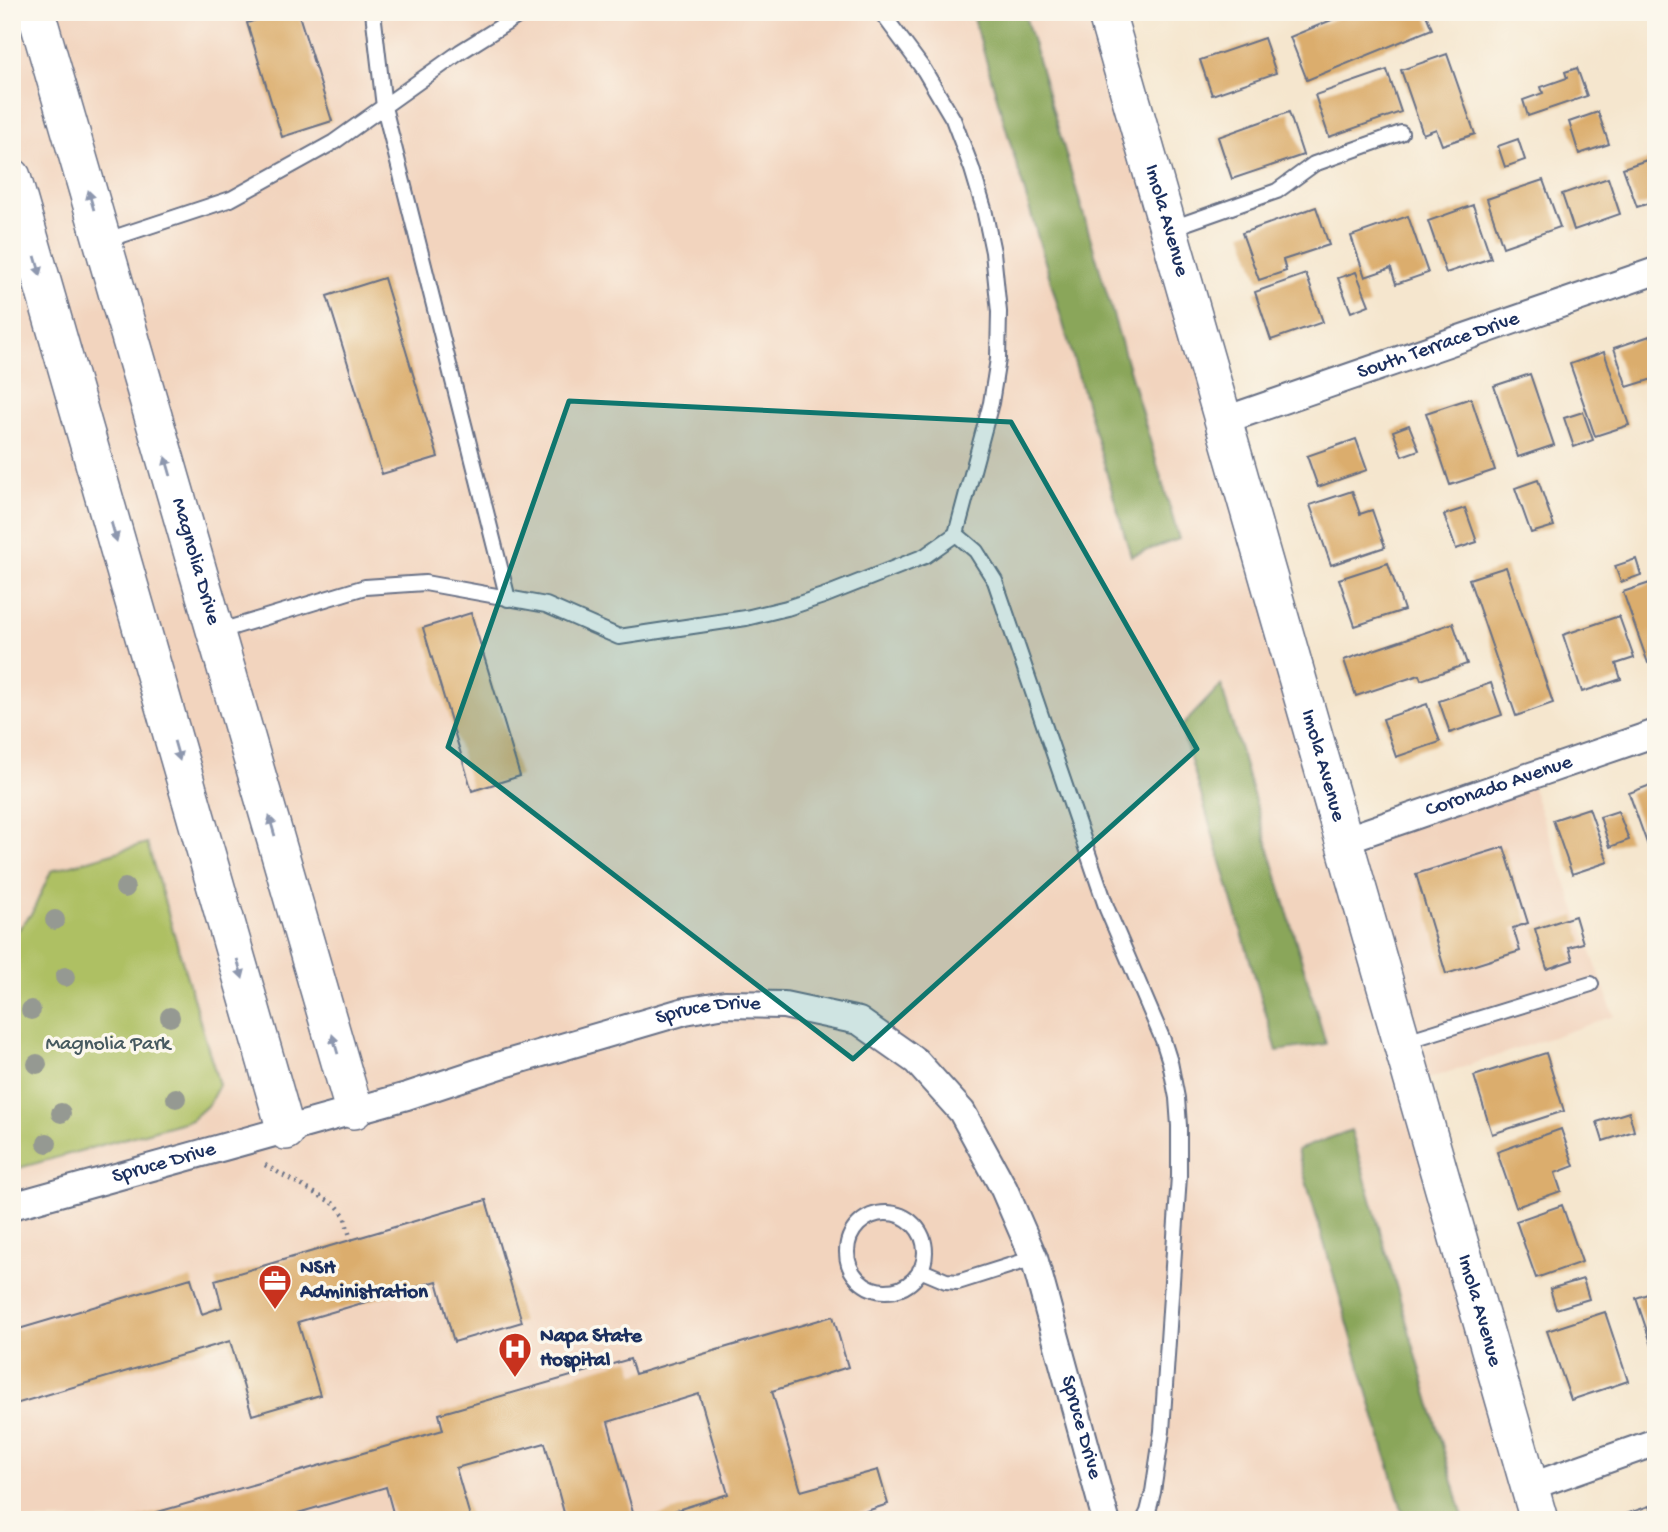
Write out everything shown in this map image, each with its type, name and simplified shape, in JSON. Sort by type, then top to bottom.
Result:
[{"type":"street","name":"Magnolia Drive","points":[[36,12],[354,1110]]},
{"type":"street","name":"Imola Avenue","points":[[1107,12],[1534,1503]]},
{"type":"street","points":[[12,177],[286,1130]]},
{"type":"street","name":"South Terrace Drive","points":[[1222,421],[1656,271]]},
{"type":"street","name":"Coronado Avenue","points":[[1343,840],[1656,733]]},
{"type":"street","name":"Spruce Drive","points":[[12,1206],[407,1096],[684,1011],[725,1004],[774,1005],[859,1021],[916,1061],[962,1112],[1004,1189],[1034,1258],[1106,1520]]},
{"type":"street","points":[[1534,1503],[1656,1442]]},
{"type":"lane","points":[[373,12],[384,107],[508,598]]},
{"type":"lane","points":[[103,242],[232,200],[334,142],[460,52],[524,12]]},
{"type":"lane","points":[[216,632],[365,587],[425,583],[546,605],[619,637],[746,618],[826,595],[925,556],[956,534],[991,403],[998,359],[999,312],[993,252],[972,169],[953,119],[924,70],[881,12]]},
{"type":"lane","points":[[1168,230],[1277,191],[1314,164],[1401,133]]},
{"type":"lane","points":[[956,534],[976,551],[996,581],[1107,909],[1170,1062],[1179,1126],[1179,1177],[1162,1430],[1153,1492],[1144,1520]]},
{"type":"lane","points":[[1402,1042],[1591,984]]},
{"type":"lane","points":[[879,1213],[903,1217],[913,1224],[924,1246],[920,1270],[901,1288],[875,1289],[862,1283],[853,1273],[848,1261],[847,1247],[851,1234],[858,1224],[879,1213]]},
{"type":"lane","points":[[920,1270],[946,1281],[958,1282],[1034,1258]]},
{"type":"path","points":[[264,1164],[336,1205],[344,1215],[351,1240]]},
{"type":"highlighted area","points":[[569,401],[1011,422],[1197,749],[853,1059],[448,747]]},
{"type":"shaded area","name":"Napa State Hospital","points":[[12,12],[1106,12],[1343,840],[1528,777],[1614,1016],[1414,1084],[1539,1520],[12,1520]]},
{"type":"green space","points":[[972,12],[1024,12],[1179,539],[1131,556]]},
{"type":"green space","points":[[1221,685],[1326,1044],[1277,1051],[1181,727]]},
{"type":"green space","name":"Magnolia Park","points":[[147,843],[219,1085],[209,1104],[191,1120],[12,1170],[12,937],[32,913],[51,871]]},
{"type":"green space","points":[[1351,1130],[1464,1520],[1405,1520],[1297,1150]]},
{"type":"building","points":[[281,12],[298,12],[332,121],[282,137],[247,23]]},
{"type":"building","points":[[1351,12],[1425,12],[1432,29],[1307,80],[1290,37]]},
{"type":"building","points":[[1264,38],[1276,73],[1212,95],[1200,60]]},
{"type":"building","points":[[1447,54],[1475,134],[1442,145],[1436,129],[1423,134],[1401,70]]},
{"type":"building","points":[[1577,68],[1587,96],[1528,116],[1523,100],[1543,93],[1541,87],[1567,78],[1565,72]]},
{"type":"building","points":[[1387,70],[1401,112],[1329,137],[1315,95]]},
{"type":"building","points":[[1289,112],[1303,155],[1232,179],[1218,137]]},
{"type":"building","points":[[1598,112],[1609,144],[1579,154],[1569,122]]},
{"type":"building","points":[[1518,139],[1525,160],[1505,167],[1498,146]]},
{"type":"building","points":[[1656,157],[1656,201],[1637,207],[1623,168]]},
{"type":"building","points":[[1608,178],[1620,214],[1574,230],[1562,194]]},
{"type":"building","points":[[1543,180],[1560,227],[1503,247],[1487,199]]},
{"type":"building","points":[[1473,205],[1491,258],[1446,273],[1428,221]]},
{"type":"building","points":[[1316,207],[1329,245],[1283,260],[1286,271],[1259,280],[1242,233]]},
{"type":"building","points":[[1408,216],[1428,273],[1396,284],[1391,268],[1365,277],[1351,236]]},
{"type":"building","points":[[1356,272],[1369,305],[1351,312],[1338,278]]},
{"type":"building","points":[[1306,274],[1323,322],[1271,340],[1255,292]]},
{"type":"building","points":[[384,278],[438,457],[382,474],[327,296]]},
{"type":"building","points":[[1656,334],[1656,378],[1627,387],[1614,348]]},
{"type":"building","points":[[1604,352],[1629,425],[1595,436],[1570,364]]},
{"type":"building","points":[[1530,374],[1554,445],[1518,457],[1494,386]]},
{"type":"building","points":[[1471,398],[1495,470],[1450,485],[1426,413]]},
{"type":"building","points":[[1583,412],[1593,440],[1574,447],[1564,418]]},
{"type":"building","points":[[1409,425],[1419,450],[1402,456],[1393,431]]},
{"type":"building","points":[[1356,439],[1367,470],[1318,487],[1307,456]]},
{"type":"building","points":[[1538,480],[1554,526],[1531,533],[1515,488]]},
{"type":"building","points":[[1352,491],[1360,514],[1372,510],[1385,547],[1331,565],[1310,505]]},
{"type":"building","points":[[1465,508],[1477,542],[1456,549],[1444,515]]},
{"type":"building","points":[[1636,559],[1641,575],[1621,582],[1615,566]]},
{"type":"building","points":[[1388,563],[1404,610],[1355,626],[1339,579]]},
{"type":"building","points":[[1506,567],[1553,703],[1516,716],[1469,579]]},
{"type":"building","points":[[1656,581],[1656,661],[1648,663],[1623,592]]},
{"type":"building","points":[[471,613],[520,776],[472,791],[423,628]]},
{"type":"building","points":[[1619,616],[1634,658],[1616,664],[1621,679],[1582,692],[1563,635]]},
{"type":"building","points":[[1453,623],[1467,664],[1421,680],[1419,675],[1356,696],[1344,660]]},
{"type":"building","points":[[1491,683],[1502,715],[1450,733],[1439,701]]},
{"type":"building","points":[[1427,704],[1440,742],[1396,757],[1383,719]]},
{"type":"building","points":[[1656,783],[1656,859],[1653,860],[1629,793]]},
{"type":"building","points":[[1589,808],[1608,862],[1572,874],[1553,820]]},
{"type":"building","points":[[1618,811],[1629,840],[1610,847],[1600,817]]},
{"type":"building","points":[[1504,847],[1528,923],[1513,928],[1520,951],[1446,974],[1416,874]]},
{"type":"building","points":[[1575,916],[1583,943],[1569,947],[1573,960],[1547,969],[1535,929]]},
{"type":"building","points":[[1546,1053],[1564,1111],[1492,1134],[1474,1076]]},
{"type":"building","points":[[1629,1112],[1634,1131],[1603,1141],[1597,1122]]},
{"type":"building","points":[[1561,1129],[1574,1166],[1555,1173],[1561,1191],[1516,1207],[1497,1152]]},
{"type":"building","name":"NSH Administration","points":[[486,1200],[522,1322],[454,1342],[437,1281],[298,1322],[320,1395],[252,1415],[230,1341],[12,1405],[12,1331],[191,1278],[202,1314],[222,1307],[215,1280]]},
{"type":"building","points":[[1562,1205],[1582,1262],[1536,1278],[1516,1221]]},
{"type":"building","points":[[1583,1279],[1589,1299],[1556,1309],[1550,1289]]},
{"type":"building","points":[[1656,1291],[1656,1355],[1655,1355],[1636,1298]]},
{"type":"building","points":[[1605,1312],[1628,1381],[1571,1400],[1547,1331]]},
{"type":"building","points":[[833,1316],[848,1367],[772,1391],[801,1491],[878,1470],[888,1504],[839,1520],[645,1520],[728,1494],[699,1394],[608,1422],[635,1520],[566,1520],[545,1443],[456,1468],[471,1520],[395,1520],[386,1487],[298,1513],[300,1520],[130,1520],[443,1430],[439,1414],[630,1359],[635,1374]]},
{"type":"building","points":[[1649,1506],[1654,1520],[1612,1520],[1612,1519]]},
{"type":"place","name":"NSH Administration","points":[[275,1311]]},
{"type":"place","name":"Napa State Hospital","points":[[515,1379]]}]
